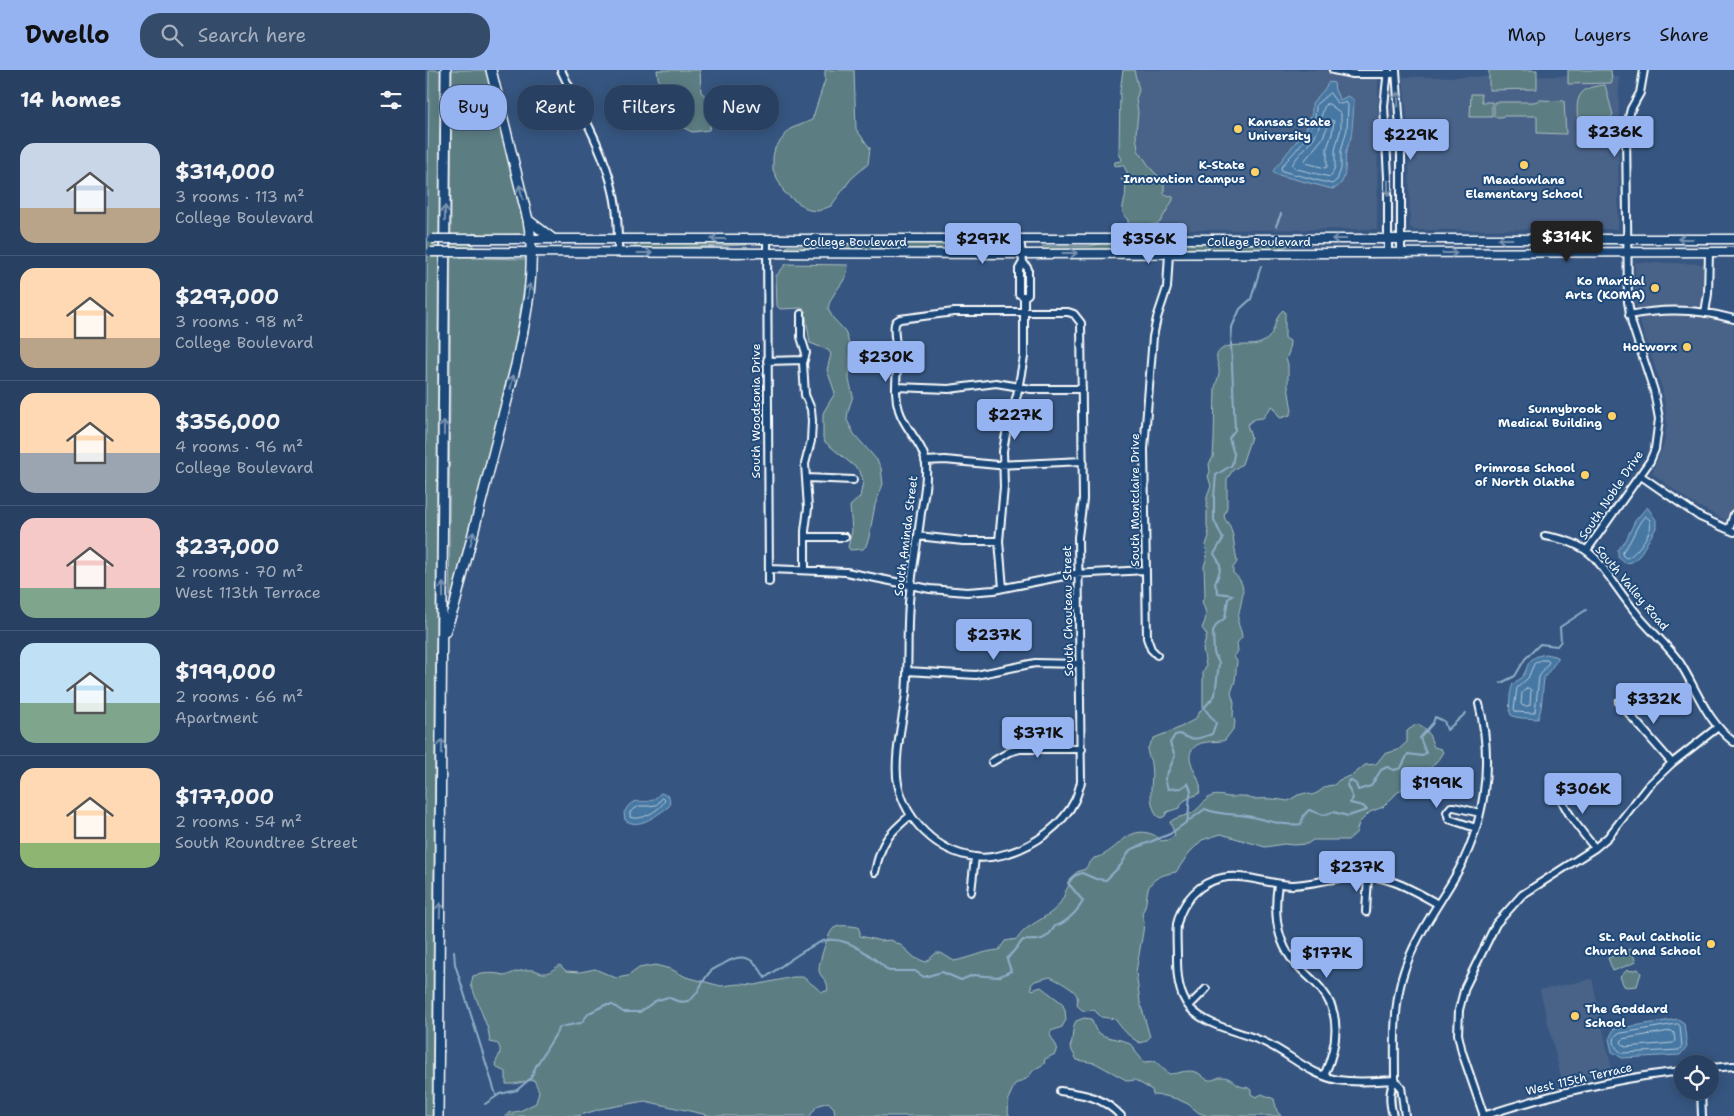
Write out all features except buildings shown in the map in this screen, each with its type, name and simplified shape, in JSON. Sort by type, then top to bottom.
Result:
[{"type":"highway","points":[[438,1116],[446,70]]},
{"type":"highway","points":[[443,639],[455,604],[516,365],[523,331],[533,252],[528,220],[491,70]]},
{"type":"highway","points":[[528,220],[553,239]]},
{"type":"main road","name":"College Boulevard","points":[[425,240],[1734,239]]},
{"type":"main road","name":"College Boulevard","points":[[425,252],[1021,254],[1734,252]]},
{"type":"street","points":[[561,70],[608,173],[616,209],[618,253]]},
{"type":"street","points":[[1333,70],[1353,74],[1396,72],[1401,144],[1401,253]]},
{"type":"street","name":"South Noble Drive","points":[[1587,550],[1650,461],[1655,449],[1659,419],[1654,391],[1629,315],[1627,290],[1627,122],[1631,109],[1640,93],[1644,70]]},
{"type":"street","points":[[1388,72],[1385,106],[1388,177],[1388,253]]},
{"type":"street","name":"South Woodsonia Drive","points":[[767,239],[769,582]]},
{"type":"street","points":[[1003,588],[999,541],[1004,487],[1005,436],[1019,387],[1024,357],[1024,297],[1028,294],[1028,269],[1023,262],[1020,239]]},
{"type":"street","points":[[1705,313],[1708,294],[1709,252]]},
{"type":"street","name":"South Montclaire Drive","points":[[1157,655],[1151,649],[1147,638],[1144,450],[1153,337],[1167,288],[1169,253]]},
{"type":"street","points":[[1629,315],[1655,310],[1705,313],[1734,319]]},
{"type":"street","name":"South Aminda Street","points":[[939,844],[918,825],[911,815],[898,784],[897,762],[906,692],[911,584],[926,484],[925,461],[921,448],[902,418],[897,402],[895,327],[900,319],[955,312],[1024,313]]},
{"type":"street","name":"South Chouteau Street","points":[[939,844],[953,851],[975,857],[998,856],[1034,843],[1062,819],[1075,800],[1081,782],[1079,537],[1083,499],[1083,461],[1081,323],[1074,314],[1069,312],[1024,313]]},
{"type":"street","points":[[801,314],[801,336],[806,353],[803,368],[805,396],[811,410],[812,421],[811,441],[805,464],[808,508],[805,537],[805,570]]},
{"type":"street","points":[[767,361],[804,360]]},
{"type":"street","points":[[896,387],[949,389],[996,383],[1031,390],[1082,388]]},
{"type":"street","points":[[925,461],[945,460],[1003,464],[1083,461]]},
{"type":"street","points":[[1641,476],[1700,518],[1731,531],[1734,514]]},
{"type":"street","points":[[807,478],[853,480]]},
{"type":"street","points":[[918,536],[963,542],[999,541]]},
{"type":"street","name":"South Valley Road","points":[[1545,536],[1569,541],[1587,550],[1610,576],[1636,613],[1671,652],[1717,727],[1734,742]]},
{"type":"street","points":[[805,537],[845,537]]},
{"type":"street","points":[[769,569],[846,572],[930,589],[967,592],[1003,588],[1079,574],[1146,570]]},
{"type":"street","points":[[907,671],[976,675],[1028,664],[1080,664]]},
{"type":"street","points":[[1619,702],[1672,763]]},
{"type":"street","points":[[1393,1116],[1390,1093],[1395,1080],[1396,1013],[1402,978],[1415,945],[1465,856],[1480,813],[1487,764],[1483,720],[1479,704]]},
{"type":"street","points":[[1483,1116],[1462,1052],[1458,1034],[1459,1010],[1465,987],[1496,924],[1522,895],[1595,848],[1608,837],[1648,786],[1672,763],[1717,727]]},
{"type":"street","points":[[992,762],[1009,752],[1028,748],[1081,749]]},
{"type":"street","points":[[1558,791],[1568,812],[1595,848]]},
{"type":"street","points":[[1476,828],[1449,819],[1447,812],[1454,807],[1480,813]]},
{"type":"street","points":[[875,872],[882,845],[893,830],[911,815]]},
{"type":"street","points":[[971,892],[975,857]]},
{"type":"street","points":[[1395,1080],[1352,1082],[1324,1076],[1305,1068],[1265,1043],[1201,1017],[1189,1006],[1179,983],[1177,924],[1181,913],[1193,894],[1203,885],[1224,877],[1278,884],[1311,884],[1348,876],[1368,876],[1402,884],[1438,904]]},
{"type":"street","points":[[1366,912],[1368,876]]},
{"type":"street","points":[[1278,884],[1276,916],[1283,942],[1291,958],[1322,989],[1330,1003],[1335,1018],[1335,1042],[1324,1076]]},
{"type":"street","points":[[1189,1006],[1206,989]]},
{"type":"street","points":[[1719,1067],[1734,1066]]},
{"type":"street","name":"West 115th Terrace","points":[[1483,1116],[1547,1096],[1602,1083],[1674,1072]]},
{"type":"street","points":[[1395,1080],[1401,1087],[1405,1116]]},
{"type":"street","points":[[1060,1091],[1099,1099],[1111,1106],[1121,1116]]},
{"type":"street","points":[[1701,1100],[1702,1116]]},
{"type":"shaded area","name":"K-State Innovation Campus","points":[[1132,70],[1380,70],[1378,80],[1377,229],[1133,230]]},
{"type":"shaded area","points":[[1619,76],[1618,229],[1413,230],[1410,227],[1409,136],[1403,77]]},
{"type":"shaded area","points":[[1635,262],[1704,264],[1702,306],[1698,309],[1637,308],[1635,301]]},
{"type":"shaded area","points":[[1658,314],[1697,316],[1734,323],[1734,525],[1689,501],[1652,473],[1664,444],[1667,424],[1666,411],[1662,388],[1639,319],[1643,316]]},
{"type":"shaded area","points":[[1592,979],[1612,1070],[1562,1081],[1540,990]]},
{"type":"green space","points":[[429,70],[440,70],[432,1116],[425,1116],[425,550]]},
{"type":"green space","points":[[452,70],[488,70],[492,85],[452,85]]},
{"type":"green space","points":[[657,70],[700,70],[701,92],[704,95],[704,130],[709,130],[692,132],[688,130],[694,130],[694,85],[645,85],[659,84]]},
{"type":"green space","points":[[825,70],[854,70],[856,129],[870,148],[868,164],[851,179],[831,206],[818,211],[809,210],[784,192],[773,170],[773,157],[775,148],[790,129],[812,120],[825,80]]},
{"type":"green space","points":[[1123,70],[1134,70],[1139,90],[1136,99],[1138,150],[1152,170],[1164,182],[1164,194],[1173,197],[1160,222],[1131,228],[1128,225],[1123,209],[1126,185],[1121,179],[1127,176],[1127,172],[1123,165],[1114,166],[1115,162],[1122,159],[1119,154],[1120,91]]},
{"type":"green space","points":[[1489,70],[1537,70],[1537,89],[1489,90]]},
{"type":"green space","points":[[1568,70],[1611,70],[1612,83],[1568,84]]},
{"type":"green space","points":[[1605,85],[1613,115],[1609,119],[1578,121],[1577,105],[1581,94],[1589,88]]},
{"type":"green space","points":[[1471,94],[1481,94],[1482,102],[1492,102],[1492,117],[1470,117]]},
{"type":"green space","points":[[1541,100],[1564,101],[1566,134],[1537,133],[1537,116],[1494,117],[1494,102],[1534,102]]},
{"type":"green space","points":[[452,130],[503,130],[526,234],[485,235],[473,233],[473,258],[527,259],[528,262],[511,370],[453,603],[450,603]]},
{"type":"green space","points":[[638,242],[745,242],[747,245],[637,249],[634,245]]},
{"type":"green space","points":[[864,242],[1003,243],[1005,245],[960,246],[939,250],[786,249],[787,246],[845,246]]},
{"type":"green space","points":[[1295,242],[1295,244],[1276,249],[1042,249],[1043,246],[1089,246],[1105,243]]},
{"type":"green space","points":[[786,264],[848,265],[846,277],[832,297],[828,309],[833,318],[845,331],[849,343],[849,380],[853,396],[847,420],[854,434],[877,460],[881,468],[883,484],[875,505],[869,537],[863,549],[850,550],[848,547],[852,531],[850,506],[860,497],[863,481],[860,471],[825,442],[823,438],[823,413],[835,393],[827,370],[831,354],[828,350],[810,343],[805,311],[802,308],[780,309],[777,306],[776,276]]},
{"type":"green space","points":[[1283,310],[1285,312],[1285,338],[1290,341],[1286,359],[1292,411],[1290,415],[1281,418],[1272,406],[1263,418],[1254,419],[1247,425],[1251,437],[1242,464],[1233,470],[1227,479],[1227,507],[1224,515],[1233,536],[1237,562],[1233,568],[1233,573],[1242,583],[1243,589],[1238,621],[1242,637],[1237,643],[1238,651],[1234,657],[1237,661],[1235,681],[1231,693],[1234,703],[1234,728],[1225,740],[1200,743],[1192,750],[1190,755],[1191,761],[1199,780],[1200,793],[1185,800],[1179,808],[1167,812],[1161,818],[1157,816],[1152,803],[1152,771],[1148,748],[1154,738],[1195,719],[1203,707],[1203,672],[1206,666],[1203,649],[1207,635],[1202,628],[1206,613],[1202,601],[1205,596],[1204,566],[1209,536],[1207,527],[1207,497],[1211,486],[1208,476],[1210,472],[1209,464],[1213,457],[1215,388],[1219,371],[1217,356],[1219,351],[1226,347],[1253,345],[1263,342],[1271,335]]},
{"type":"green space","points":[[1418,724],[1428,732],[1434,747],[1441,749],[1443,752],[1432,767],[1416,776],[1415,781],[1399,791],[1383,807],[1370,812],[1359,823],[1356,833],[1348,840],[1313,840],[1307,844],[1284,844],[1265,847],[1221,834],[1202,840],[1189,853],[1176,872],[1160,877],[1150,885],[1142,913],[1144,922],[1143,932],[1136,972],[1140,1002],[1150,1037],[1146,1041],[1140,1043],[1132,1038],[1115,1019],[1101,1017],[1094,1010],[1082,1010],[1077,1005],[1076,994],[1057,980],[1050,977],[1035,981],[1031,985],[1032,990],[1041,987],[1062,1003],[1066,1020],[1062,1027],[1051,1031],[1050,1035],[1057,1047],[1055,1054],[1045,1059],[1044,1064],[1035,1069],[1026,1079],[1015,1084],[1009,1097],[1008,1113],[1010,1116],[835,1116],[834,1108],[828,1102],[817,1106],[810,1116],[712,1116],[645,1101],[600,1109],[578,1116],[505,1116],[508,1113],[520,1111],[536,1103],[539,1091],[534,1080],[506,1084],[506,1072],[499,1069],[495,1064],[500,1049],[498,1044],[490,1042],[488,1029],[471,985],[473,976],[489,973],[506,976],[523,970],[545,973],[560,965],[566,971],[580,972],[595,969],[616,978],[628,976],[639,968],[655,965],[671,969],[686,977],[721,986],[755,985],[793,977],[803,977],[822,992],[827,991],[828,988],[819,971],[822,955],[832,931],[839,926],[858,927],[860,936],[881,941],[891,940],[902,946],[915,958],[926,962],[936,953],[941,953],[954,961],[999,950],[1005,941],[1017,939],[1022,932],[1056,908],[1061,902],[1069,879],[1077,872],[1085,869],[1094,858],[1108,852],[1126,837],[1140,832],[1156,836],[1161,841],[1168,840],[1175,835],[1170,822],[1192,813],[1212,796],[1241,796],[1252,799],[1288,801],[1306,793],[1312,795],[1327,786],[1334,785],[1339,780],[1353,775],[1365,765],[1376,764],[1384,754],[1398,750],[1407,742],[1407,731]]},
{"type":"green space","points":[[1631,949],[1636,962],[1613,971],[1608,958]]},
{"type":"green space","points":[[1628,969],[1630,971],[1638,969],[1641,973],[1637,986],[1624,986],[1620,977]]},
{"type":"green space","points":[[1084,1018],[1091,1019],[1099,1033],[1125,1041],[1134,1047],[1144,1062],[1155,1061],[1169,1074],[1192,1071],[1209,1080],[1221,1077],[1228,1078],[1240,1086],[1250,1089],[1251,1094],[1256,1097],[1262,1094],[1274,1099],[1277,1111],[1281,1116],[1208,1116],[1199,1113],[1188,1104],[1177,1099],[1153,1095],[1152,1090],[1135,1080],[1128,1081],[1095,1063],[1077,1060],[1070,1047],[1074,1024],[1076,1021]]},
{"type":"water","points":[[1329,82],[1334,83],[1340,100],[1348,96],[1354,102],[1351,139],[1346,152],[1345,174],[1341,183],[1332,189],[1275,174],[1273,171],[1306,129],[1312,113],[1312,103]]},
{"type":"water","points":[[1648,508],[1656,520],[1656,528],[1639,556],[1632,562],[1625,563],[1618,557],[1618,549],[1626,540],[1635,521]]},
{"type":"water","points":[[1546,654],[1558,657],[1558,659],[1544,678],[1538,719],[1520,718],[1511,715],[1510,705],[1513,684],[1523,676],[1531,660]]},
{"type":"water","points":[[661,793],[669,796],[670,805],[667,808],[641,823],[630,823],[625,820],[624,813],[631,804],[638,801],[652,800]]},
{"type":"water","points":[[1678,1019],[1684,1023],[1687,1047],[1680,1055],[1622,1058],[1612,1052],[1609,1039],[1614,1029]]},
{"type":"waterway","points":[[1276,226],[1281,214]]},
{"type":"waterway","points":[[1187,822],[1191,791],[1188,783],[1181,788],[1168,789],[1165,779],[1175,756],[1170,743],[1175,735],[1180,734],[1192,739],[1204,737],[1212,734],[1216,723],[1204,708],[1215,695],[1219,663],[1214,653],[1213,631],[1217,624],[1225,618],[1228,599],[1233,595],[1218,593],[1215,584],[1220,572],[1220,566],[1214,554],[1223,539],[1214,520],[1216,475],[1232,465],[1234,454],[1229,438],[1235,430],[1232,327],[1240,309],[1251,299],[1261,266]]},
{"type":"waterway","points":[[1501,683],[1515,676],[1525,659],[1540,644],[1557,646],[1561,641],[1560,627],[1586,610]]},
{"type":"waterway","points":[[485,1104],[500,1094],[517,1090],[531,1078],[536,1066],[560,1027],[581,1023],[589,1013],[605,1005],[613,1005],[623,1012],[640,1012],[655,1001],[668,997],[685,1002],[695,995],[711,971],[738,958],[748,959],[753,962],[765,978],[814,945],[828,940],[837,940],[861,950],[889,971],[915,971],[924,977],[942,972],[961,980],[973,975],[998,977],[1011,971],[1007,959],[1023,940],[1042,939],[1049,935],[1055,926],[1067,920],[1078,909],[1083,901],[1068,883],[1074,876],[1082,873],[1096,879],[1106,880],[1121,865],[1130,850],[1170,834],[1205,809],[1218,813],[1247,816],[1293,825],[1301,824],[1304,815],[1309,810],[1324,815],[1333,812],[1348,816],[1367,810],[1363,806],[1350,803],[1353,798],[1347,785],[1350,780],[1356,784],[1358,790],[1371,786],[1381,770],[1387,767],[1394,770],[1401,768],[1408,754],[1422,756],[1426,753],[1420,738],[1433,723],[1435,717],[1444,721],[1447,730],[1466,713]]},
{"type":"waterway","points":[[454,951],[455,964],[496,1095]]},
{"type":"place","name":"Kansas State University","points":[[1238,129]]},
{"type":"place","name":"Meadowlane Elementary School","points":[[1524,165]]},
{"type":"place","name":"K-State Innovation Campus","points":[[1255,172]]},
{"type":"place","name":"Ko Martial Arts (KOMA)","points":[[1655,288]]},
{"type":"place","name":"Hotworx","points":[[1687,347]]},
{"type":"place","name":"Sunnybrook Medical Building","points":[[1612,416]]},
{"type":"place","name":"Primrose School of North Olathe","points":[[1585,475]]},
{"type":"place","name":"St. Paul Catholic Church and School","points":[[1711,944]]},
{"type":"place","name":"The Goddard School","points":[[1575,1016]]}]
